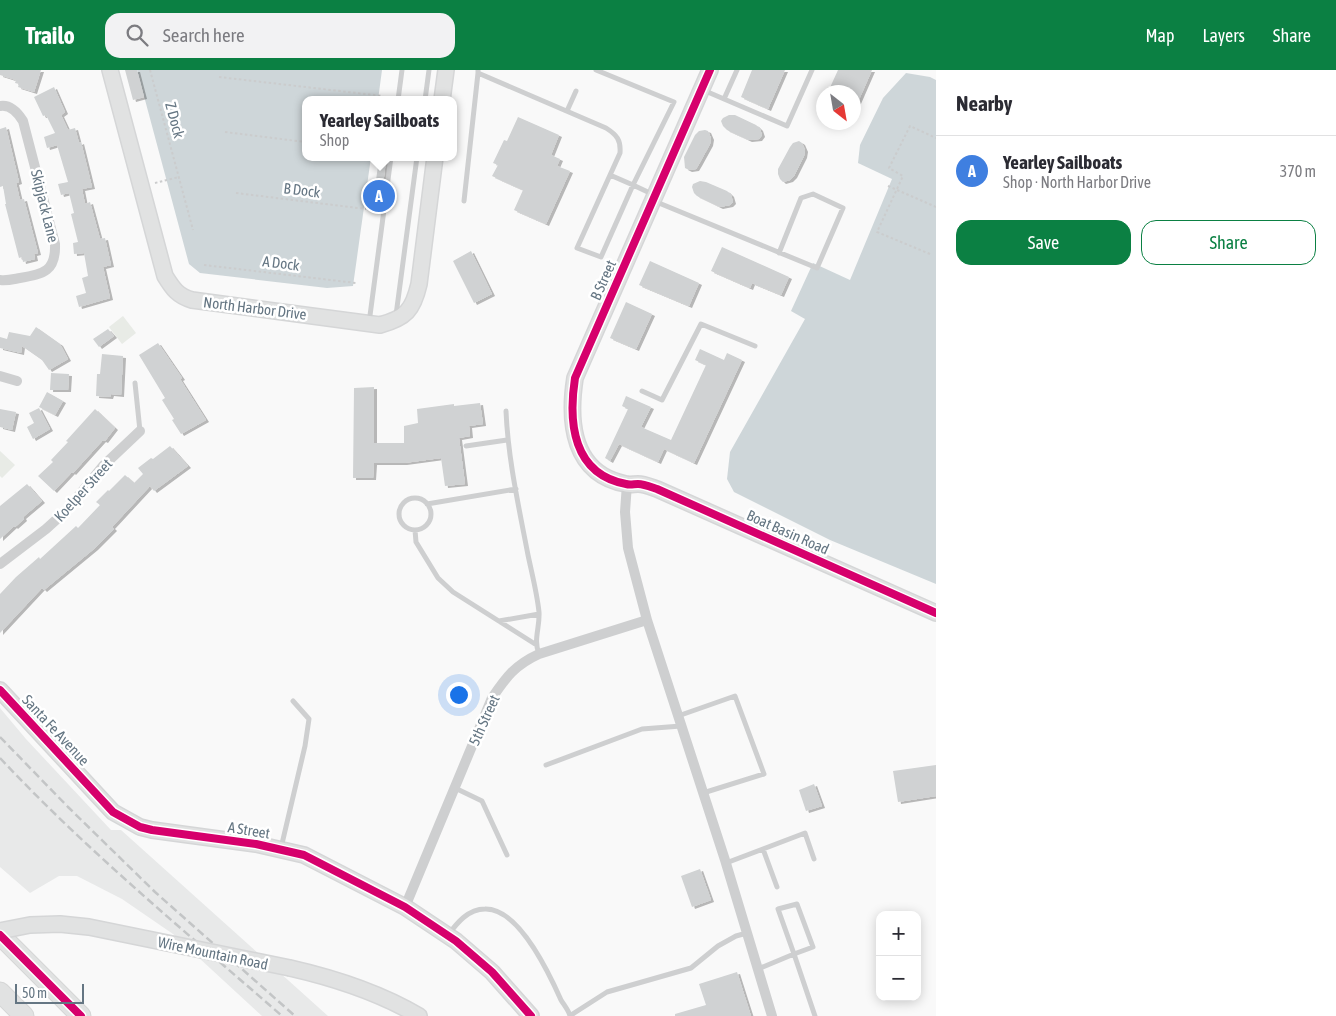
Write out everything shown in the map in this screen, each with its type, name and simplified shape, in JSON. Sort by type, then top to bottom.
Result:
[{"type":"highway","points":[[0,933],[81,1016]]},
{"type":"highway","points":[[0,992],[24,1016]]},
{"type":"street","name":"North Harbor Drive","points":[[110,70],[165,276],[174,291],[182,297],[192,300],[380,325],[395,321]]},
{"type":"street","points":[[443,96],[446,70]]},
{"type":"street","name":"B Street","points":[[627,484],[598,472],[587,463],[576,442],[572,418],[572,397],[575,378],[710,70]]},
{"type":"street","name":"Skipjack Lane","points":[[0,106],[4,105],[16,111],[24,121],[56,244],[56,256],[50,268],[38,275],[0,280]]},
{"type":"street","points":[[395,321],[404,316],[415,301],[419,284],[434,161]]},
{"type":"street","points":[[0,376],[17,381]]},
{"type":"street","name":"Koelper Street","points":[[0,564],[46,529],[67,510],[103,466],[140,430]]},
{"type":"street","points":[[627,484],[625,512],[628,548],[647,620],[704,793],[772,1016]]},
{"type":"street","name":"Boat Basin Road","points":[[627,484],[639,484],[657,489],[936,613]]},
{"type":"street","name":"5th Street","points":[[405,907],[492,698],[507,676],[537,649],[647,620]]},
{"type":"street","name":"Santa Fe Avenue","points":[[0,690],[91,788]]},
{"type":"street","name":"A Street","points":[[91,788],[114,812],[140,827],[256,844],[304,855],[405,907],[447,935],[482,962],[531,1016]]},
{"type":"street","name":"Wire Mountain Road","points":[[0,933],[30,925],[60,924],[90,928],[290,968],[372,993],[419,1016]]},
{"type":"lane","points":[[399,96],[402,70]]},
{"type":"lane","points":[[426,96],[429,70]]},
{"type":"lane","points":[[464,201],[478,72],[615,133],[621,142],[620,153],[577,248],[601,257],[633,185],[674,102],[596,70]]},
{"type":"lane","points":[[724,99],[736,70]]},
{"type":"lane","points":[[702,90],[786,126],[812,70]]},
{"type":"lane","points":[[567,111],[576,91]]},
{"type":"lane","points":[[369,323],[390,161]]},
{"type":"lane","points":[[395,321],[416,161]]},
{"type":"lane","points":[[610,174],[654,198],[778,253],[817,268],[843,208],[813,194],[801,198],[778,253]]},
{"type":"lane","points":[[642,391],[662,400],[701,324],[755,346]]},
{"type":"lane","points":[[135,383],[140,430]]},
{"type":"lane","points":[[506,411],[507,440],[512,456],[516,489],[539,614],[537,649]]},
{"type":"lane","points":[[466,446],[507,440]]},
{"type":"lane","points":[[427,504],[516,489]]},
{"type":"lane","points":[[419,499],[427,504],[431,513],[429,522],[423,528],[415,530],[407,528],[402,523],[399,515],[400,510],[409,500],[419,499]]},
{"type":"lane","points":[[415,530],[416,542],[438,578],[454,592],[499,621],[537,649]]},
{"type":"lane","points":[[499,621],[539,614]]},
{"type":"lane","points":[[678,716],[736,696],[764,774],[704,793]]},
{"type":"lane","points":[[281,849],[305,746],[309,718],[293,701]]},
{"type":"lane","points":[[546,765],[642,730],[682,726]]},
{"type":"lane","points":[[454,788],[482,801],[507,855]]},
{"type":"lane","points":[[726,863],[804,833],[814,859]]},
{"type":"lane","points":[[763,849],[778,887]]},
{"type":"lane","points":[[758,969],[794,954],[813,947],[797,904],[778,909],[794,954],[815,1016]]},
{"type":"lane","points":[[447,935],[468,914],[484,909],[494,910],[515,923],[544,965],[564,1007],[571,1016],[607,992],[691,968],[718,946],[736,936],[748,933]]},
{"type":"path","points":[[219,77],[383,96]]},
{"type":"path","points":[[930,254],[877,232],[903,176],[889,168],[910,126],[936,138]]},
{"type":"path","points":[[225,132],[302,142]]},
{"type":"path","points":[[155,183],[179,176]]},
{"type":"path","points":[[888,186],[936,207]]},
{"type":"shaded area","points":[[137,70],[382,70],[379,96],[302,96],[302,161],[370,161],[353,286],[327,288],[200,273],[189,264]]},
{"type":"shaded area","points":[[906,73],[930,77],[936,80],[936,584],[830,540],[734,492],[727,479],[730,452],[805,319],[791,311],[813,263],[850,280],[892,179],[858,163],[860,145],[883,98]]},
{"type":"shaded area","points":[[123,316],[136,333],[122,344],[109,327]]},
{"type":"shaded area","points":[[0,451],[15,465],[2,478],[0,476]]},
{"type":"shaded area","points":[[0,708],[26,739],[111,830],[121,830],[328,1016],[262,1016],[173,934],[122,899],[77,876],[59,876],[30,893],[0,867]]},
{"type":"building","points":[[0,70],[41,70],[34,92],[18,87],[19,84],[15,83],[16,80],[0,75]]},
{"type":"building","points":[[125,70],[137,70],[144,97],[133,100]]},
{"type":"building","points":[[752,70],[785,70],[768,109],[741,97]]},
{"type":"building","points":[[838,70],[872,70],[861,95],[861,85],[831,85]]},
{"type":"building","points":[[54,87],[65,112],[61,115],[68,130],[75,128],[79,143],[81,142],[92,187],[82,189],[85,204],[90,202],[100,239],[105,238],[111,265],[103,267],[110,298],[79,307],[76,296],[86,293],[82,278],[88,276],[84,253],[74,254],[73,243],[78,242],[71,214],[74,213],[69,193],[61,195],[58,184],[68,182],[57,145],[47,148],[44,137],[55,133],[46,115],[43,116],[34,97]]},
{"type":"building","points":[[729,115],[735,115],[756,125],[762,135],[759,139],[749,140],[727,130],[721,121]]},
{"type":"building","points":[[518,117],[559,135],[551,155],[560,159],[557,166],[570,171],[546,224],[514,210],[523,190],[492,176],[498,165],[493,163],[504,140],[507,141]]},
{"type":"building","points":[[6,127],[19,182],[16,183],[20,200],[24,199],[38,253],[34,254],[35,259],[23,262],[22,257],[19,258],[5,204],[3,186],[0,187],[0,129]]},
{"type":"building","points":[[699,131],[708,131],[711,138],[710,144],[696,169],[689,170],[685,168],[684,157],[695,135]]},
{"type":"building","points":[[799,141],[805,150],[804,156],[794,176],[790,180],[783,182],[778,174],[778,169],[793,143]]},
{"type":"building","points":[[379,161],[386,161],[381,202],[373,201]]},
{"type":"building","points":[[700,181],[727,191],[731,195],[733,202],[730,205],[720,207],[697,196],[692,187],[693,184]]},
{"type":"building","points":[[722,247],[789,277],[781,295],[752,283],[750,288],[711,271]]},
{"type":"building","points":[[471,251],[492,294],[474,303],[453,261]]},
{"type":"building","points":[[650,261],[699,283],[689,306],[639,285]]},
{"type":"building","points":[[626,302],[652,314],[636,349],[610,338]]},
{"type":"building","points":[[36,327],[60,344],[68,359],[49,370],[42,360],[22,346],[21,353],[0,348],[0,337],[7,339],[9,332],[30,336]]},
{"type":"building","points":[[108,329],[114,336],[99,347],[93,339]]},
{"type":"building","points":[[158,343],[182,378],[180,379],[206,420],[181,434],[162,400],[165,398],[139,355]]},
{"type":"building","points":[[700,349],[724,360],[727,353],[742,360],[694,463],[664,449],[658,462],[619,444],[610,461],[605,458],[628,409],[622,406],[626,396],[651,407],[641,427],[671,440],[706,365],[695,360]]},
{"type":"building","points":[[102,354],[123,356],[121,395],[111,394],[110,397],[96,396],[97,374],[100,374]]},
{"type":"building","points":[[51,373],[69,374],[68,390],[50,390]]},
{"type":"building","points":[[374,387],[374,443],[404,443],[404,426],[418,423],[417,409],[480,403],[483,424],[469,426],[470,436],[459,438],[465,484],[445,486],[441,458],[404,463],[374,463],[373,478],[353,478],[354,388]]},
{"type":"building","points":[[47,392],[63,401],[55,415],[39,407]]},
{"type":"building","points":[[39,408],[50,429],[33,439],[27,427],[34,423],[29,413]]},
{"type":"building","points":[[0,409],[16,412],[12,430],[0,427]]},
{"type":"building","points":[[95,409],[115,428],[105,441],[103,440],[54,491],[38,476],[53,462],[51,460],[68,442],[66,441]]},
{"type":"building","points":[[170,446],[188,466],[154,491],[150,486],[112,527],[114,529],[95,548],[44,590],[42,588],[0,633],[0,594],[39,557],[40,559],[76,526],[78,528],[100,505],[96,502],[125,475],[134,483],[143,474],[138,468]]},
{"type":"building","points":[[27,484],[42,501],[0,539],[0,506]]},
{"type":"building","points":[[936,765],[936,796],[898,802],[893,771]]},
{"type":"building","points":[[814,784],[822,806],[806,811],[799,790]]},
{"type":"building","points":[[700,869],[711,900],[692,907],[681,876]]},
{"type":"building","points":[[737,972],[751,1016],[675,1016],[675,1014],[706,1005],[699,984]]},
{"type":"railway","points":[[0,737],[155,892],[295,1016]]},
{"type":"railway","points":[[0,758],[67,826],[282,1016]]},
{"type":"cycle path","points":[[710,70],[575,378],[573,412],[574,429],[578,444],[585,458],[595,470],[608,478],[626,484],[643,484],[657,489],[936,613]]},
{"type":"cycle path","points":[[0,690],[113,812],[140,827],[152,830],[256,844],[304,855],[405,907],[456,941],[492,972],[531,1016]]},
{"type":"cycle path","points":[[0,935],[81,1016]]},
{"type":"place","name":"Yearley Sailboats","points":[[379,196]]}]
